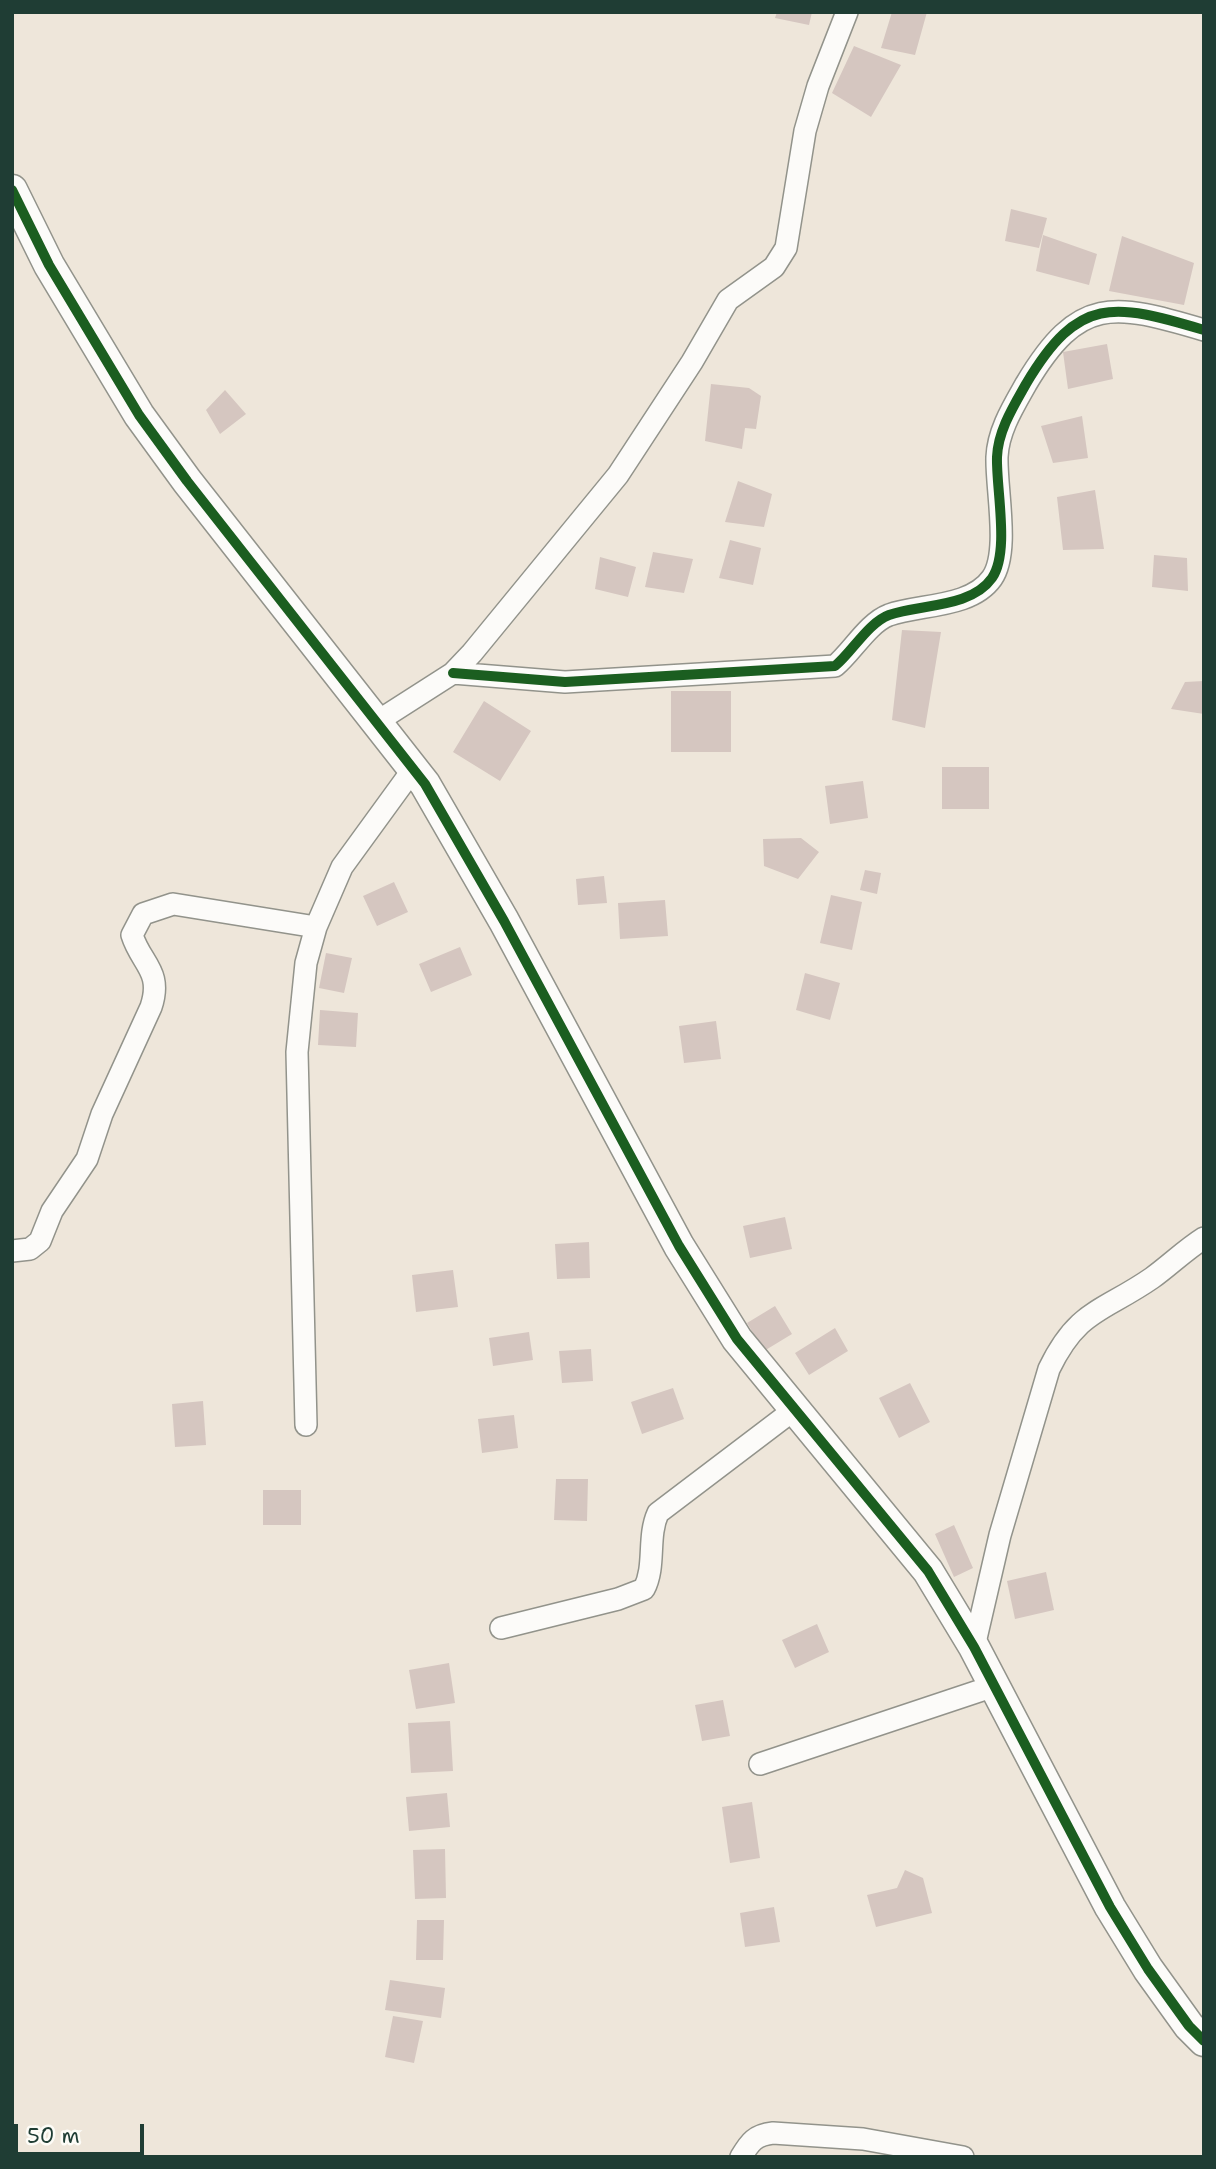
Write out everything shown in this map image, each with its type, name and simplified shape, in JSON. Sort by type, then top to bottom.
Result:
[{"type":"street","points":[[378,721],[453,673],[618,475],[692,362],[728,300],[780,261],[786,248],[805,131],[818,86],[847,12]]},
{"type":"street","points":[[12,190],[48,265],[139,415],[187,481],[414,768],[453,830],[504,921],[678,1246],[737,1339],[928,1571],[974,1647],[1110,1907],[1148,1969],[1189,2026],[1204,2040]]},
{"type":"street","points":[[453,673],[565,682],[835,666],[885,616],[980,592],[993,577],[999,553],[1000,438],[1011,410],[1061,333],[1088,316],[1110,311],[1140,311],[1204,330]]},
{"type":"street","points":[[306,1424],[298,1052],[306,963],[316,927],[342,867],[414,768]]},
{"type":"street","points":[[12,1251],[30,1249],[40,1241],[52,1211],[87,1159],[102,1114],[151,1007],[156,993],[151,967],[132,934],[143,914],[173,904],[316,927]]},
{"type":"street","points":[[974,1647],[1000,1535],[1049,1369],[1060,1347],[1079,1322],[1096,1309],[1137,1288],[1204,1238]]},
{"type":"street","points":[[501,1628],[618,1599],[644,1589],[649,1579],[653,1524],[658,1513],[795,1409]]},
{"type":"street","points":[[761,1764],[995,1686]]},
{"type":"street","points":[[741,2157],[750,2141],[760,2135],[773,2133],[863,2139],[949,2156]]},
{"type":"building","points":[[777,12],[812,12],[809,25],[775,18]]},
{"type":"building","points":[[892,12],[927,12],[915,55],[881,48]]},
{"type":"building","points":[[854,46],[901,65],[871,117],[832,93]]},
{"type":"building","points":[[1011,209],[1047,218],[1039,248],[1005,241]]},
{"type":"building","points":[[1043,235],[1097,254],[1089,285],[1036,271]]},
{"type":"building","points":[[1122,236],[1194,263],[1184,305],[1109,291]]},
{"type":"building","points":[[1107,344],[1113,379],[1068,389],[1063,352]]},
{"type":"building","points":[[711,384],[749,388],[761,396],[756,429],[745,428],[742,449],[705,441]]},
{"type":"building","points":[[225,390],[246,414],[220,434],[206,410]]},
{"type":"building","points":[[1082,416],[1088,458],[1053,463],[1041,426]]},
{"type":"building","points":[[738,481],[772,494],[764,527],[725,522]]},
{"type":"building","points":[[1095,490],[1104,549],[1063,550],[1057,497]]},
{"type":"building","points":[[730,540],[761,548],[753,585],[719,578]]},
{"type":"building","points":[[653,552],[693,559],[684,593],[645,587]]},
{"type":"building","points":[[1154,555],[1187,558],[1188,591],[1152,587]]},
{"type":"building","points":[[600,557],[636,567],[628,597],[595,589]]},
{"type":"building","points":[[902,630],[941,632],[925,728],[892,720]]},
{"type":"building","points":[[1204,681],[1204,714],[1171,709],[1185,682]]},
{"type":"building","points":[[671,691],[731,691],[731,752],[671,752]]},
{"type":"building","points":[[484,701],[531,731],[500,781],[453,752]]},
{"type":"building","points":[[942,767],[989,767],[989,809],[942,809]]},
{"type":"building","points":[[863,781],[868,818],[830,824],[825,786]]},
{"type":"building","points":[[801,838],[819,852],[798,879],[764,866],[763,839]]},
{"type":"building","points":[[865,870],[881,873],[877,894],[860,890]]},
{"type":"building","points":[[604,876],[607,903],[578,905],[576,879]]},
{"type":"building","points":[[394,882],[408,912],[377,926],[363,896]]},
{"type":"building","points":[[831,895],[862,902],[852,950],[820,943]]},
{"type":"building","points":[[665,900],[668,936],[620,939],[618,903]]},
{"type":"building","points":[[460,947],[472,975],[431,992],[419,964]]},
{"type":"building","points":[[326,953],[352,958],[344,993],[319,988]]},
{"type":"building","points":[[805,973],[840,983],[830,1020],[796,1010]]},
{"type":"building","points":[[320,1010],[358,1013],[356,1047],[318,1045]]},
{"type":"building","points":[[716,1021],[721,1059],[684,1063],[679,1026]]},
{"type":"building","points":[[785,1217],[792,1249],[750,1258],[743,1226]]},
{"type":"building","points":[[589,1242],[590,1278],[557,1279],[555,1244]]},
{"type":"building","points":[[453,1270],[458,1307],[416,1312],[412,1275]]},
{"type":"building","points":[[775,1306],[792,1334],[764,1351],[747,1323]]},
{"type":"building","points":[[835,1328],[848,1351],[809,1375],[795,1353]]},
{"type":"building","points":[[529,1332],[533,1360],[493,1366],[489,1338]]},
{"type":"building","points":[[591,1349],[593,1381],[562,1383],[559,1351]]},
{"type":"building","points":[[910,1383],[930,1422],[899,1438],[879,1398]]},
{"type":"building","points":[[673,1388],[684,1419],[642,1434],[631,1402]]},
{"type":"building","points":[[203,1401],[206,1445],[175,1447],[172,1404]]},
{"type":"building","points":[[514,1415],[518,1448],[482,1453],[478,1419]]},
{"type":"building","points":[[556,1479],[588,1479],[587,1521],[554,1520]]},
{"type":"building","points":[[263,1490],[301,1490],[301,1525],[263,1525]]},
{"type":"building","points":[[954,1525],[973,1568],[954,1577],[935,1534]]},
{"type":"building","points":[[1046,1572],[1054,1610],[1015,1619],[1007,1581]]},
{"type":"building","points":[[817,1624],[829,1652],[795,1668],[782,1640]]},
{"type":"building","points":[[449,1663],[455,1703],[416,1709],[409,1670]]},
{"type":"building","points":[[723,1700],[730,1736],[702,1741],[695,1705]]},
{"type":"building","points":[[450,1721],[453,1771],[411,1773],[408,1723]]},
{"type":"building","points":[[447,1793],[450,1827],[409,1831],[406,1797]]},
{"type":"building","points":[[752,1802],[760,1858],[730,1863],[722,1807]]},
{"type":"building","points":[[445,1849],[446,1898],[415,1899],[413,1850]]},
{"type":"building","points":[[905,1870],[923,1878],[932,1913],[876,1927],[867,1895],[897,1888]]},
{"type":"building","points":[[774,1907],[780,1942],[745,1947],[740,1913]]},
{"type":"building","points":[[417,1920],[444,1920],[443,1960],[416,1960]]},
{"type":"building","points":[[390,1980],[445,1988],[441,2018],[385,2010]]},
{"type":"building","points":[[393,2016],[423,2021],[414,2063],[385,2057]]},
{"type":"cycle path","points":[[12,190],[49,265],[139,415],[187,481],[425,784],[504,921],[679,1246],[737,1339],[928,1571],[974,1647],[1110,1907],[1148,1969],[1189,2026],[1204,2041]]},
{"type":"cycle path","points":[[453,673],[565,682],[835,666],[881,619],[901,611],[958,600],[983,588],[992,578],[997,567],[1001,537],[997,470],[1000,438],[1026,384],[1063,334],[1082,321],[1101,314],[1122,312],[1204,330]]}]
